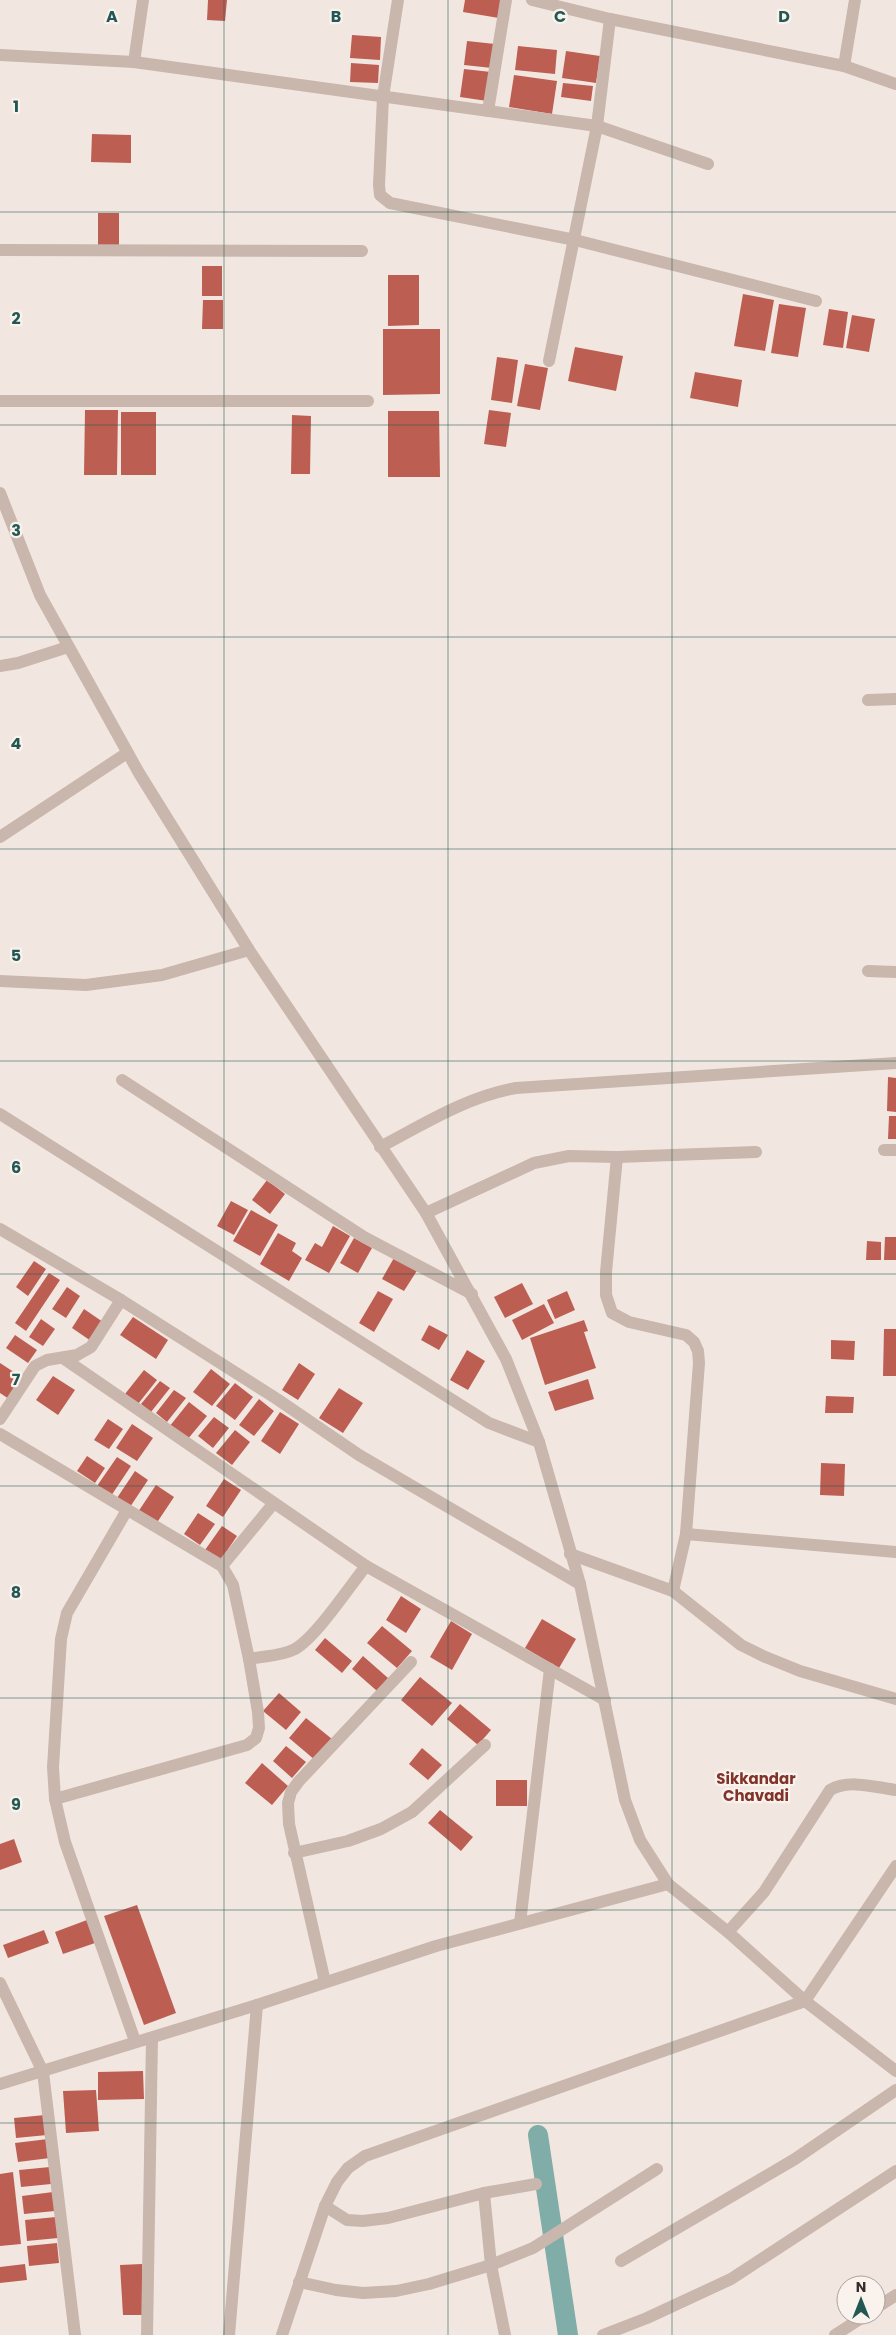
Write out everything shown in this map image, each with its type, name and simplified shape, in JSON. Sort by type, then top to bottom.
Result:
[{"type":"street","points":[[134,62],[143,0]]},
{"type":"street","points":[[398,0],[383,97],[379,185],[380,194],[390,203],[575,240],[816,301]]},
{"type":"street","points":[[488,111],[506,0]]},
{"type":"street","points":[[532,0],[610,19],[844,66],[896,84]]},
{"type":"street","points":[[844,66],[855,0]]},
{"type":"street","points":[[549,361],[597,126],[610,19]]},
{"type":"street","points":[[0,55],[134,62],[597,126],[708,164]]},
{"type":"street","points":[[0,250],[362,251]]},
{"type":"street","points":[[0,401],[368,401]]},
{"type":"street","points":[[0,493],[4,511],[40,595],[127,753],[249,950],[426,1213],[506,1359],[539,1442],[580,1584],[625,1800],[640,1840],[668,1884],[728,1932],[805,2001],[896,2071]]},
{"type":"street","points":[[0,666],[18,663],[68,647]]},
{"type":"street","points":[[868,700],[896,699]]},
{"type":"street","points":[[0,837],[127,753]]},
{"type":"street","points":[[0,981],[86,985],[162,975],[249,950]]},
{"type":"street","points":[[868,970],[896,972]]},
{"type":"street","points":[[380,1147],[464,1103],[489,1093],[516,1088],[896,1063]]},
{"type":"street","points":[[122,1080],[364,1237],[472,1295]]},
{"type":"street","points":[[0,1114],[489,1423],[539,1442]]},
{"type":"street","points":[[426,1213],[534,1163],[569,1156],[617,1157],[756,1152]]},
{"type":"street","points":[[617,1157],[606,1272],[606,1295],[612,1313],[629,1322],[686,1335],[694,1342],[698,1351],[699,1363],[686,1534],[673,1591]]},
{"type":"street","points":[[0,1229],[121,1300],[277,1399],[359,1455],[580,1584]]},
{"type":"street","points":[[0,1419],[35,1366],[47,1360],[77,1355],[91,1347],[121,1300]]},
{"type":"street","points":[[63,1358],[273,1504],[366,1566],[605,1700]]},
{"type":"street","points":[[0,1434],[222,1566],[233,1585],[249,1659],[259,1728],[256,1738],[247,1745],[55,1799]]},
{"type":"street","points":[[222,1566],[273,1504]]},
{"type":"street","points":[[127,1510],[77,1594],[68,1613],[61,1639],[53,1767],[55,1799],[65,1842],[136,2041]]},
{"type":"street","points":[[686,1534],[896,1552]]},
{"type":"street","points":[[570,1554],[673,1591],[741,1645],[763,1656],[800,1671],[896,1699]]},
{"type":"street","points":[[249,1659],[294,1649],[309,1638],[366,1566]]},
{"type":"street","points":[[325,1982],[294,1853],[288,1812],[291,1792],[411,1662]]},
{"type":"street","points":[[520,1924],[550,1669]]},
{"type":"street","points":[[294,1853],[348,1841],[381,1829],[412,1812],[485,1745]]},
{"type":"street","points":[[728,1932],[764,1892],[830,1790],[840,1785],[850,1784],[896,1790]]},
{"type":"street","points":[[282,2335],[325,2206],[337,2182],[348,2168],[365,2156],[805,2001],[896,1866]]},
{"type":"street","points":[[0,2084],[257,2005],[436,1946],[668,1884]]},
{"type":"street","points":[[0,1983],[43,2072],[75,2335]]},
{"type":"street","points":[[229,2335],[257,2005]]},
{"type":"street","points":[[147,2335],[152,2038]]},
{"type":"street","points":[[621,2261],[795,2159],[896,2090]]},
{"type":"street","points":[[299,2282],[336,2290],[363,2293],[396,2291],[429,2284],[491,2266],[533,2248],[657,2169]]},
{"type":"street","points":[[603,2335],[647,2318],[731,2279],[896,2172]]},
{"type":"street","points":[[325,2206],[347,2220],[363,2221],[388,2218],[484,2192],[536,2184]]},
{"type":"street","points":[[484,2192],[491,2266],[505,2335]]},
{"type":"street","points":[[835,2335],[850,2325]]},
{"type":"building","points":[[208,0],[227,0],[225,21],[207,20]]},
{"type":"building","points":[[465,0],[502,0],[499,18],[463,12]]},
{"type":"building","points":[[352,35],[381,37],[380,60],[350,58]]},
{"type":"building","points":[[467,41],[495,44],[492,68],[464,65]]},
{"type":"building","points":[[518,46],[557,50],[555,74],[515,70]]},
{"type":"building","points":[[566,51],[600,56],[596,83],[562,78]]},
{"type":"building","points":[[351,63],[379,65],[378,83],[350,82]]},
{"type":"building","points":[[464,69],[491,72],[487,101],[460,97]]},
{"type":"building","points":[[514,75],[557,81],[552,114],[509,107]]},
{"type":"building","points":[[563,83],[593,86],[591,101],[561,97]]},
{"type":"building","points":[[92,134],[131,135],[131,163],[91,162]]},
{"type":"building","points":[[98,213],[119,213],[119,245],[98,245]]},
{"type":"building","points":[[202,266],[222,266],[222,296],[202,296]]},
{"type":"building","points":[[388,275],[419,275],[419,325],[388,326]]},
{"type":"building","points":[[743,294],[774,300],[765,351],[734,346]]},
{"type":"building","points":[[203,300],[223,300],[223,329],[202,329]]},
{"type":"building","points":[[779,304],[806,308],[798,357],[771,353]]},
{"type":"building","points":[[829,309],[848,312],[843,348],[823,345]]},
{"type":"building","points":[[852,315],[875,319],[869,352],[846,348]]},
{"type":"building","points":[[383,329],[440,329],[440,394],[383,395]]},
{"type":"building","points":[[575,347],[623,356],[616,391],[568,381]]},
{"type":"building","points":[[497,357],[518,360],[512,403],[491,400]]},
{"type":"building","points":[[525,364],[548,368],[540,410],[517,406]]},
{"type":"building","points":[[695,372],[742,380],[738,407],[690,398]]},
{"type":"building","points":[[85,410],[118,410],[117,475],[84,475]]},
{"type":"building","points":[[489,410],[511,413],[506,447],[484,444]]},
{"type":"building","points":[[388,411],[439,411],[440,477],[388,477]]},
{"type":"building","points":[[121,412],[156,412],[156,475],[121,475]]},
{"type":"building","points":[[292,415],[311,416],[310,474],[291,474]]},
{"type":"building","points":[[888,1077],[896,1078],[896,1112],[887,1111]]},
{"type":"building","points":[[889,1116],[896,1116],[896,1139],[888,1139]]},
{"type":"building","points":[[267,1180],[285,1194],[270,1214],[252,1200]]},
{"type":"building","points":[[231,1201],[248,1210],[234,1235],[217,1226]]},
{"type":"building","points":[[251,1210],[278,1225],[260,1256],[233,1241]]},
{"type":"building","points":[[333,1226],[350,1236],[329,1273],[305,1260],[315,1243],[322,1247]]},
{"type":"building","points":[[278,1233],[296,1243],[292,1251],[302,1258],[289,1281],[260,1264]]},
{"type":"building","points":[[885,1237],[896,1237],[896,1260],[884,1260]]},
{"type":"building","points":[[354,1238],[372,1248],[358,1273],[340,1263]]},
{"type":"building","points":[[867,1241],[881,1242],[881,1260],[866,1260]]},
{"type":"building","points":[[395,1256],[418,1269],[404,1291],[382,1279]]},
{"type":"building","points":[[34,1261],[46,1269],[28,1296],[16,1287]]},
{"type":"building","points":[[49,1273],[60,1280],[26,1331],[15,1323]]},
{"type":"building","points":[[522,1283],[533,1304],[505,1318],[494,1297]]},
{"type":"building","points":[[67,1287],[80,1296],[66,1318],[52,1309]]},
{"type":"building","points":[[378,1291],[393,1299],[374,1332],[359,1323]]},
{"type":"building","points":[[567,1291],[575,1310],[555,1319],[547,1300]]},
{"type":"building","points":[[544,1304],[554,1323],[522,1340],[512,1320]]},
{"type":"building","points":[[84,1309],[103,1322],[91,1341],[72,1328]]},
{"type":"building","points":[[133,1317],[168,1340],[156,1359],[120,1335]]},
{"type":"building","points":[[41,1319],[55,1329],[43,1346],[29,1337]]},
{"type":"building","points":[[584,1320],[588,1331],[584,1332],[596,1368],[545,1385],[530,1338]]},
{"type":"building","points":[[429,1325],[448,1335],[439,1350],[421,1340]]},
{"type":"building","points":[[884,1329],[896,1329],[896,1376],[883,1376]]},
{"type":"building","points":[[15,1335],[37,1350],[28,1363],[6,1348]]},
{"type":"building","points":[[831,1340],[855,1341],[854,1360],[831,1359]]},
{"type":"building","points":[[467,1350],[485,1361],[468,1390],[450,1380]]},
{"type":"building","points":[[0,1363],[23,1378],[9,1399],[0,1393]]},
{"type":"building","points":[[299,1363],[315,1374],[298,1400],[282,1390]]},
{"type":"building","points":[[211,1369],[230,1384],[212,1406],[193,1392]]},
{"type":"building","points":[[144,1370],[157,1380],[138,1404],[125,1394]]},
{"type":"building","points":[[53,1376],[75,1390],[58,1415],[36,1400]]},
{"type":"building","points":[[588,1379],[594,1399],[555,1411],[548,1392]]},
{"type":"building","points":[[160,1381],[170,1388],[151,1412],[141,1404]]},
{"type":"building","points":[[235,1383],[253,1397],[235,1420],[216,1406]]},
{"type":"building","points":[[339,1388],[363,1403],[343,1433],[319,1418]]},
{"type":"building","points":[[174,1390],[186,1398],[167,1422],[156,1413]]},
{"type":"building","points":[[826,1396],[854,1397],[853,1413],[825,1413]]},
{"type":"building","points":[[259,1399],[274,1411],[254,1436],[239,1425]]},
{"type":"building","points":[[189,1402],[207,1416],[187,1440],[169,1427]]},
{"type":"building","points":[[280,1412],[299,1424],[280,1454],[261,1441]]},
{"type":"building","points":[[214,1417],[229,1428],[213,1448],[198,1436]]},
{"type":"building","points":[[108,1419],[123,1429],[109,1449],[94,1440]]},
{"type":"building","points":[[132,1424],[153,1438],[137,1461],[116,1448]]},
{"type":"building","points":[[235,1430],[250,1442],[232,1465],[216,1453]]},
{"type":"building","points":[[87,1456],[105,1468],[95,1483],[77,1471]]},
{"type":"building","points":[[117,1457],[131,1466],[111,1496],[97,1486]]},
{"type":"building","points":[[821,1463],[845,1464],[844,1496],[820,1495]]},
{"type":"building","points":[[135,1471],[148,1480],[130,1507],[117,1498]]},
{"type":"building","points":[[224,1479],[241,1490],[223,1517],[206,1506]]},
{"type":"building","points":[[156,1485],[174,1497],[156,1524],[138,1512]]},
{"type":"building","points":[[198,1513],[215,1524],[200,1545],[184,1534]]},
{"type":"building","points":[[222,1526],[237,1536],[220,1561],[205,1550]]},
{"type":"building","points":[[401,1596],[421,1609],[406,1633],[386,1620]]},
{"type":"building","points":[[542,1619],[576,1639],[559,1668],[525,1648]]},
{"type":"building","points":[[451,1621],[472,1634],[452,1670],[430,1657]]},
{"type":"building","points":[[382,1626],[412,1651],[397,1668],[367,1643]]},
{"type":"building","points":[[325,1638],[352,1661],[342,1673],[315,1650]]},
{"type":"building","points":[[363,1656],[388,1678],[377,1691],[352,1669]]},
{"type":"building","points":[[420,1677],[452,1703],[432,1726],[401,1700]]},
{"type":"building","points":[[279,1693],[301,1712],[286,1730],[263,1711]]},
{"type":"building","points":[[460,1704],[491,1730],[478,1745],[447,1719]]},
{"type":"building","points":[[306,1718],[332,1739],[315,1760],[289,1738]]},
{"type":"building","points":[[286,1746],[306,1762],[292,1778],[273,1761]]},
{"type":"building","points":[[422,1748],[442,1765],[428,1780],[409,1764]]},
{"type":"building","points":[[262,1763],[288,1786],[272,1805],[245,1783]]},
{"type":"building","points":[[496,1780],[527,1780],[527,1806],[496,1806]]},
{"type":"building","points":[[440,1810],[473,1837],[461,1851],[428,1823]]},
{"type":"building","points":[[14,1839],[22,1862],[0,1870],[0,1844]]},
{"type":"building","points":[[137,1905],[176,2013],[144,2025],[104,1916]]},
{"type":"building","points":[[87,1920],[95,1943],[63,1954],[55,1932]]},
{"type":"building","points":[[44,1930],[49,1943],[8,1958],[3,1945]]},
{"type":"building","points":[[143,2071],[144,2099],[98,2100],[98,2072]]},
{"type":"building","points":[[96,2090],[99,2131],[66,2133],[63,2091]]},
{"type":"building","points":[[45,2115],[47,2135],[16,2138],[14,2118]]},
{"type":"building","points":[[48,2139],[50,2158],[18,2162],[15,2143]]},
{"type":"building","points":[[50,2167],[51,2184],[21,2187],[19,2170]]},
{"type":"building","points":[[13,2172],[21,2244],[0,2246],[0,2174]]},
{"type":"building","points":[[53,2192],[55,2211],[24,2214],[22,2196]]},
{"type":"building","points":[[56,2217],[58,2238],[27,2241],[25,2220]]},
{"type":"building","points":[[57,2243],[59,2263],[29,2266],[27,2246]]},
{"type":"building","points":[[25,2264],[27,2280],[0,2283],[0,2267]]},
{"type":"building","points":[[142,2264],[144,2315],[123,2315],[120,2265]]},
{"type":"waterway","points":[[538,2135],[568,2335]]},
{"type":"district","name":"Sikkandar Chavadi","points":[[756,1786]]}]
